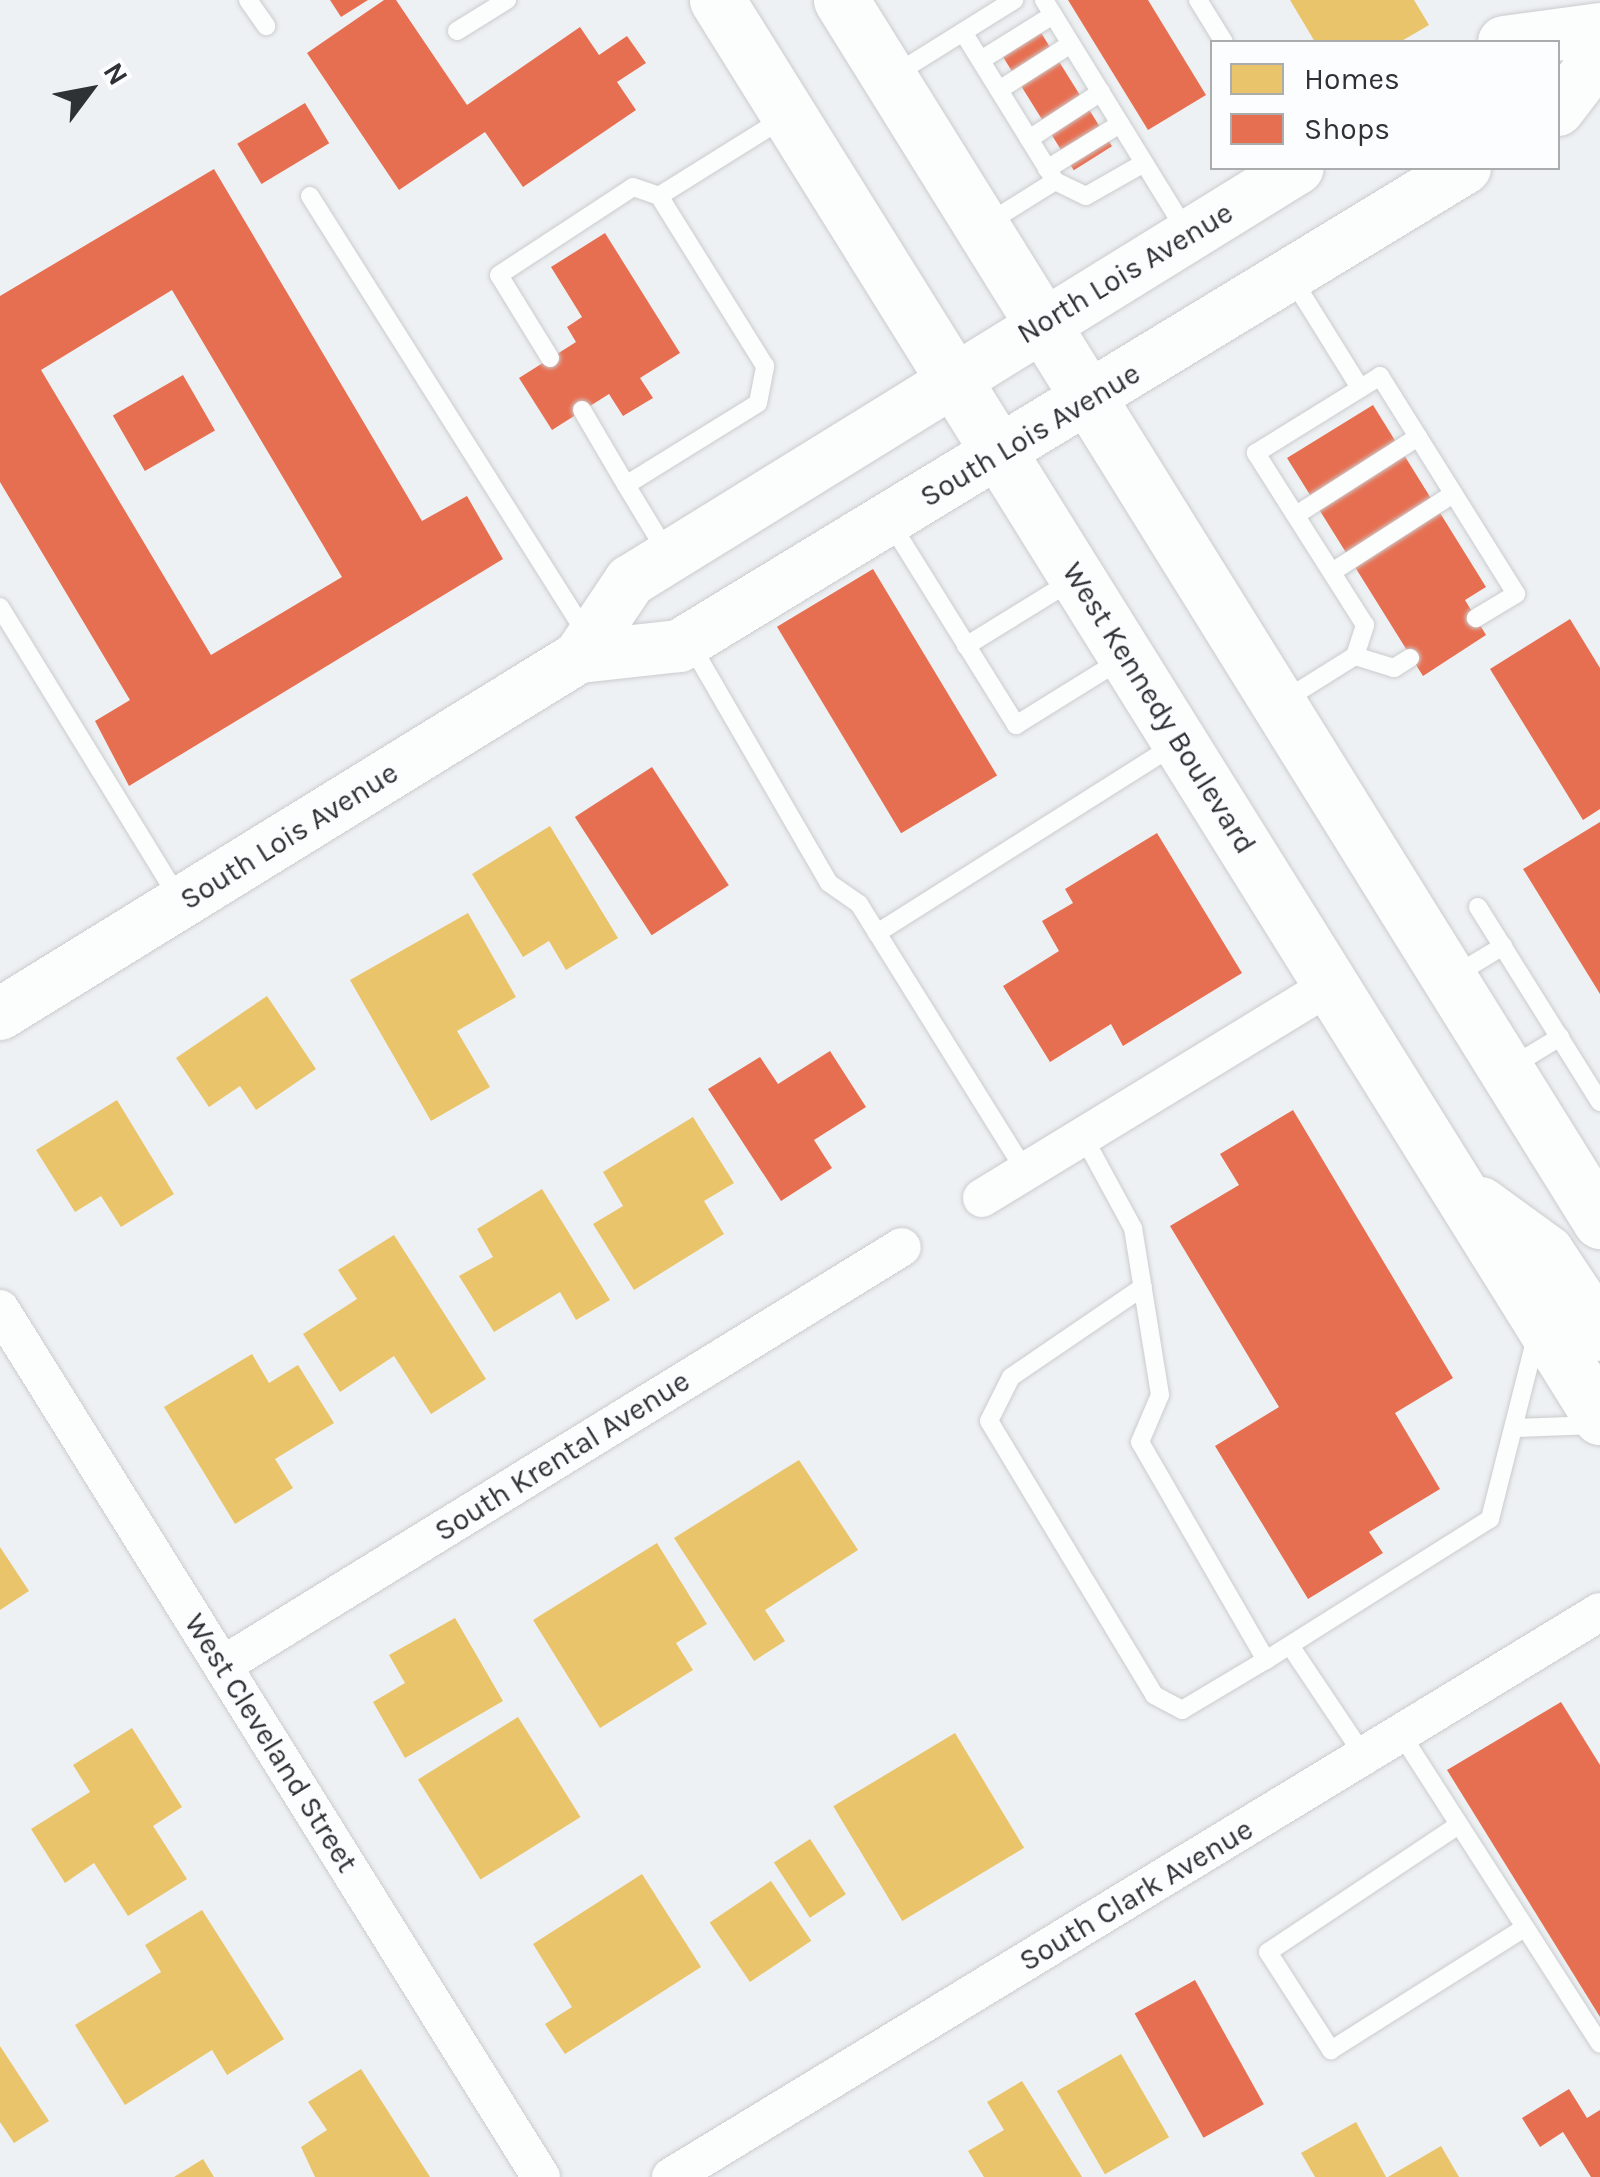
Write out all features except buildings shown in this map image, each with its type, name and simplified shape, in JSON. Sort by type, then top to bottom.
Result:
[{"type":"main road","name":"West Kennedy Boulevard","points":[[717,0],[1600,1417]]},
{"type":"main road","points":[[841,0],[1600,1221]]},
{"type":"main road","points":[[1457,1188],[1546,1252],[1600,1333]]},
{"type":"street","points":[[1520,40],[1600,30]]},
{"type":"street","points":[[1560,107],[1600,55]]},
{"type":"street","name":"North Lois Avenue","points":[[950,375],[1042,324],[1295,170]]},
{"type":"street","name":"South Lois Avenue","points":[[584,649],[689,640],[1090,401],[1462,170]]},
{"type":"street","name":"South Lois Avenue","points":[[0,1014],[584,649],[630,581],[950,375]]},
{"type":"street","points":[[982,1198],[1331,985]]},
{"type":"street","name":"South Krental Avenue","points":[[222,1665],[902,1247]]},
{"type":"street","name":"West Cleveland Street","points":[[0,1309],[541,2177]]},
{"type":"street","name":"South Clark Avenue","points":[[672,2177],[1599,1616]]},
{"type":"lane","points":[[248,0],[266,26]]},
{"type":"lane","points":[[457,31],[507,0]]},
{"type":"lane","points":[[889,78],[1014,0]]},
{"type":"lane","points":[[1198,0],[1223,40]]},
{"type":"lane","points":[[981,60],[1048,7],[1189,235]]},
{"type":"lane","points":[[963,32],[1051,175],[1086,196],[1144,163]]},
{"type":"lane","points":[[1000,90],[1071,44]]},
{"type":"lane","points":[[1029,138],[1102,92]]},
{"type":"lane","points":[[659,196],[788,116]]},
{"type":"lane","points":[[982,227],[1120,124]]},
{"type":"lane","points":[[550,358],[499,275],[633,187],[659,196],[766,366],[758,404],[626,485]]},
{"type":"lane","points":[[310,196],[584,649]]},
{"type":"lane","points":[[1291,276],[1360,388]]},
{"type":"lane","points":[[1278,704],[1355,656],[1365,625],[1256,453],[1380,376],[1516,594],[1476,618]]},
{"type":"lane","points":[[582,410],[669,556]]},
{"type":"lane","points":[[1296,515],[1418,437]]},
{"type":"lane","points":[[1332,572],[1454,494]]},
{"type":"lane","points":[[888,519],[1016,724],[1127,656]]},
{"type":"lane","points":[[966,646],[1078,577]]},
{"type":"lane","points":[[0,607],[181,902]]},
{"type":"lane","points":[[689,640],[829,883],[877,933],[1025,1171]]},
{"type":"lane","points":[[1355,656],[1394,668],[1410,658]]},
{"type":"lane","points":[[877,933],[1180,742]]},
{"type":"lane","points":[[1478,907],[1600,1102]]},
{"type":"lane","points":[[1450,979],[1503,946]]},
{"type":"lane","points":[[1506,1070],[1560,1037]]},
{"type":"lane","points":[[1083,1136],[1134,1228],[1160,1395],[1140,1442],[1266,1660]]},
{"type":"lane","points":[[1143,1286],[1011,1377],[989,1421],[1154,1694],[1182,1710],[1292,1647],[1490,1519],[1540,1321]]},
{"type":"lane","points":[[1516,1428],[1600,1425]]},
{"type":"lane","points":[[1292,1647],[1364,1756]]},
{"type":"lane","points":[[1400,1734],[1522,1930],[1600,2044]]},
{"type":"lane","points":[[1457,1826],[1268,1952],[1331,2050],[1522,1930]]}]
